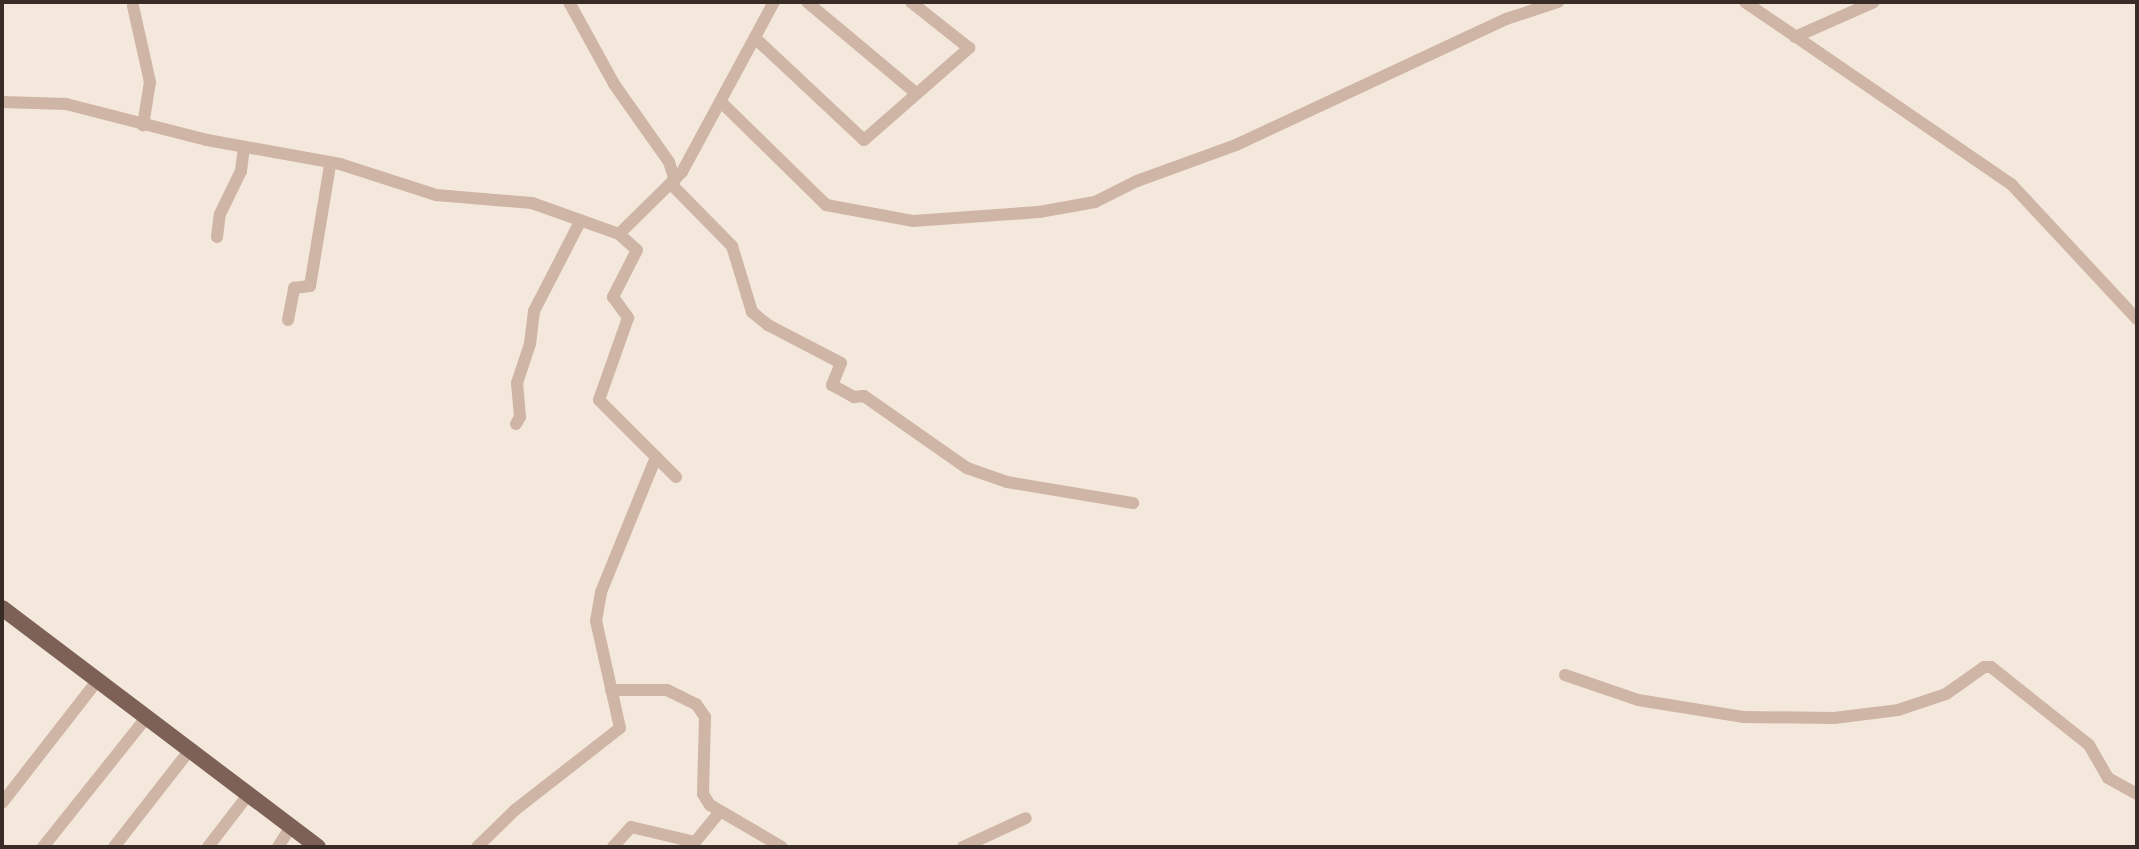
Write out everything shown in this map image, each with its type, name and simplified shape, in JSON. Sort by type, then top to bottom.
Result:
[{"type":"main road","points":[[2,608],[318,847]]},
{"type":"street","points":[[569,2],[614,84],[669,162],[673,182],[732,246],[752,312],[768,325],[841,363],[832,385],[854,397],[864,396],[967,468],[1007,482],[1133,503]]},
{"type":"street","points":[[619,234],[673,182],[721,102],[775,2]]},
{"type":"street","points":[[807,2],[916,93]]},
{"type":"street","points":[[755,38],[864,140],[969,48],[911,2]]},
{"type":"street","points":[[721,102],[827,205],[913,221],[1039,212],[1095,202],[1137,181],[1236,145],[1506,19],[1558,2]]},
{"type":"street","points":[[1745,2],[2012,185],[2137,319]]},
{"type":"street","points":[[1795,37],[1874,2]]},
{"type":"street","points":[[133,6],[150,82],[143,125]]},
{"type":"street","points":[[2,102],[66,104],[244,148],[376,174],[436,195],[533,203],[619,234],[637,250],[613,297],[628,318],[599,400],[676,477]]},
{"type":"street","points":[[218,237],[220,214],[241,171],[244,148]]},
{"type":"street","points":[[288,320],[294,288],[310,286],[330,165]]},
{"type":"street","points":[[516,424],[520,417],[517,383],[530,344],[534,311],[581,220]]},
{"type":"street","points":[[477,847],[514,810],[620,728],[596,621],[601,592],[656,457]]},
{"type":"street","points":[[1565,675],[1638,700],[1743,716],[1833,718],[1898,710],[1946,694],[1984,667],[1992,667],[2089,745],[2108,778],[2137,794]]},
{"type":"street","points":[[2,803],[97,681]]},
{"type":"street","points":[[611,690],[667,690],[696,704],[705,718],[703,794],[718,814],[782,847]]},
{"type":"street","points":[[43,847],[146,718]]},
{"type":"street","points":[[114,847],[189,751]]},
{"type":"street","points":[[208,847],[248,794]]},
{"type":"street","points":[[613,847],[631,827],[693,845],[718,814]]},
{"type":"street","points":[[963,847],[1026,818]]},
{"type":"street","points":[[278,847],[292,825]]}]
